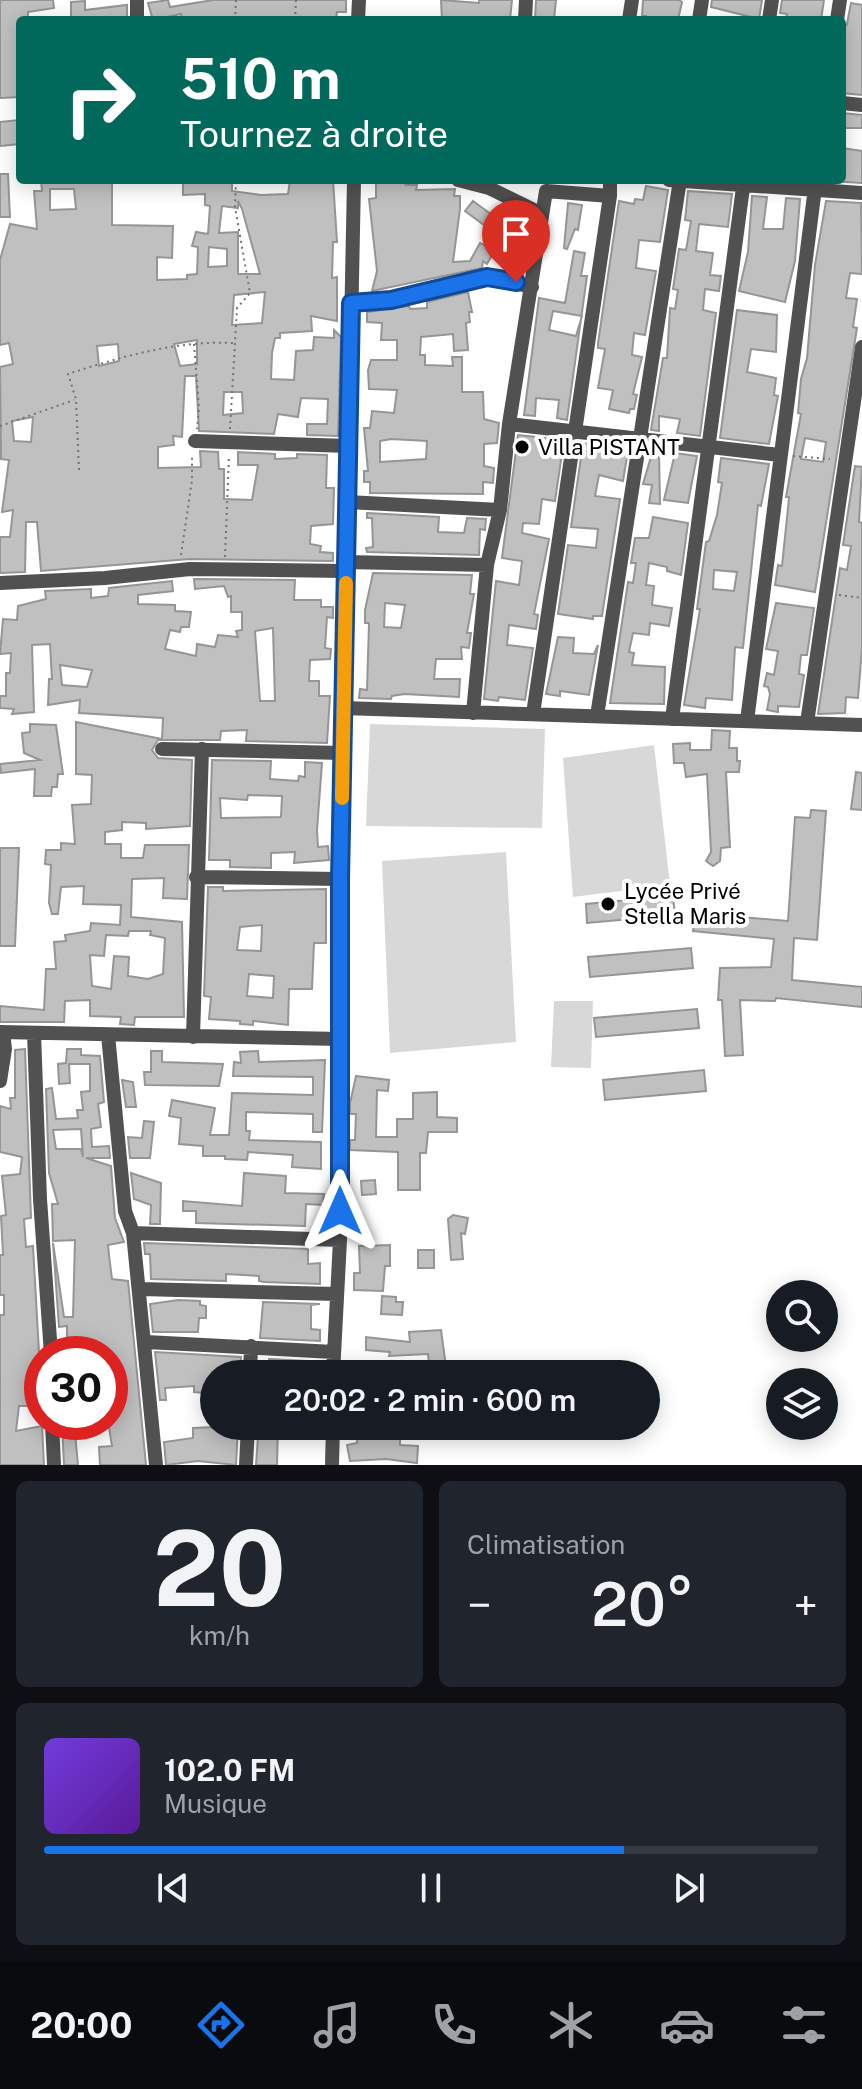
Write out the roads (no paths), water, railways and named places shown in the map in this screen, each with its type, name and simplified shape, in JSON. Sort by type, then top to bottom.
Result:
[{"type":"street","points":[[334,1360],[340,1240],[340,879],[354,184]]},
{"type":"street","points":[[474,184],[489,188],[542,214]]},
{"type":"street","points":[[533,714],[610,184]]},
{"type":"street","points":[[597,716],[679,184]]},
{"type":"street","points":[[672,719],[743,184],[815,185],[862,193]]},
{"type":"street","points":[[747,721],[815,185]]},
{"type":"street","points":[[473,713],[487,565],[500,510],[509,424],[546,191],[610,196]]},
{"type":"street","points":[[351,303],[391,300],[487,277],[532,287]]},
{"type":"street","points":[[807,723],[824,592],[848,461],[862,347]]},
{"type":"street","points":[[509,424],[780,455]]},
{"type":"street","points":[[195,441],[349,446]]},
{"type":"street","points":[[347,502],[500,510]]},
{"type":"street","points":[[0,583],[180,571],[487,565]]},
{"type":"street","points":[[343,708],[862,725]]},
{"type":"street","points":[[162,749],[343,753]]},
{"type":"street","points":[[193,1037],[202,749]]},
{"type":"street","points":[[196,877],[340,879]]},
{"type":"street","points":[[0,1081],[5,1049],[1,1032],[341,1039]]},
{"type":"street","points":[[34,1033],[40,1199],[50,1336]]},
{"type":"street","points":[[108,1035],[125,1211],[133,1233],[146,1342],[156,1465]]},
{"type":"street","points":[[133,1233],[340,1240]]},
{"type":"street","points":[[140,1289],[337,1294]]},
{"type":"street","points":[[146,1342],[334,1352]]},
{"type":"street","points":[[250,1360],[251,1346]]},
{"type":"street","points":[[53,1440],[54,1465]]},
{"type":"street","points":[[246,1465],[247,1440]]},
{"type":"street","points":[[332,1465],[333,1440]]},
{"type":"place","name":"Villa PISTANT","points":[[522,447]]},
{"type":"place","name":"Lycée Privé Stella Maris","points":[[608,904]]}]
